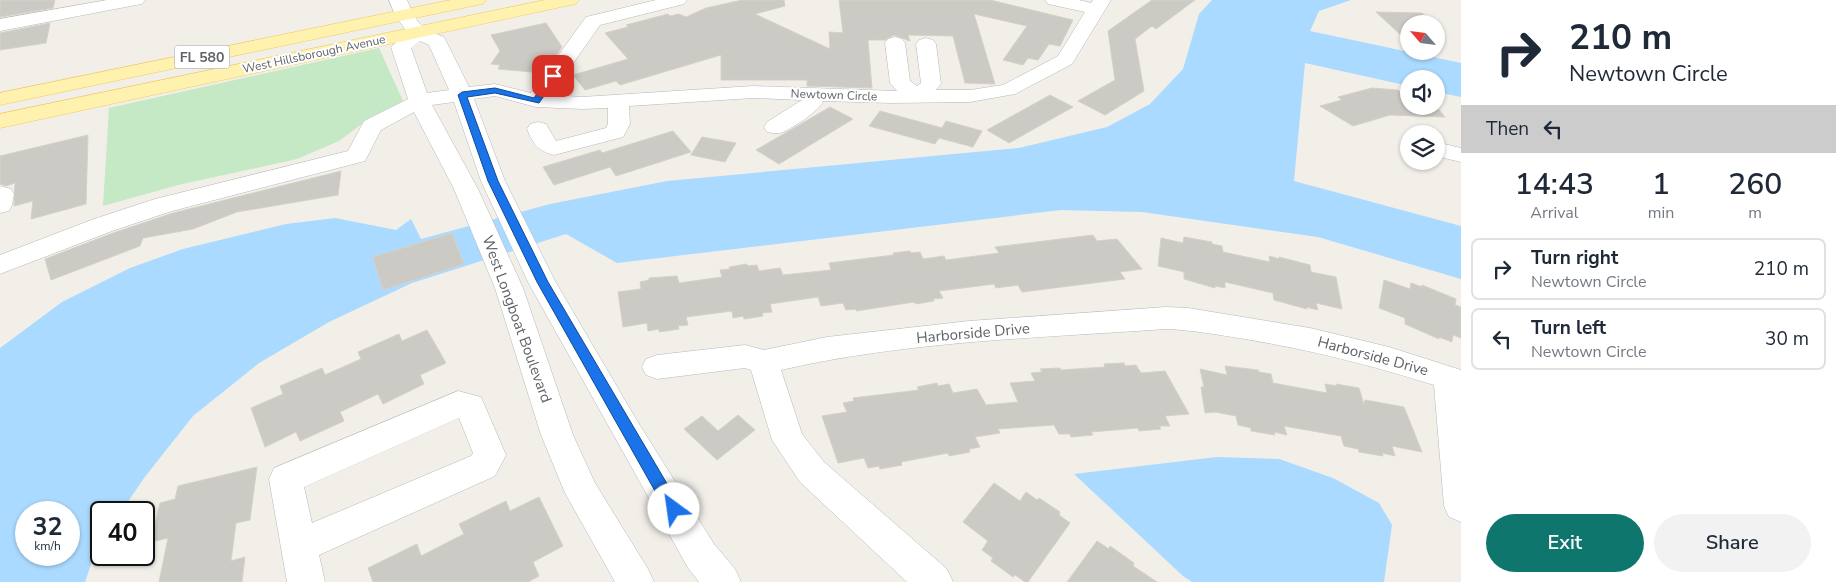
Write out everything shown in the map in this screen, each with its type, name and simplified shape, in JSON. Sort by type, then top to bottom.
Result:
[{"type":"main road","name":"West Hillsborough Avenue","points":[[0,99],[401,7],[477,0]]},
{"type":"main road","name":"West Hillsborough Avenue","points":[[0,121],[570,0]]},
{"type":"street","points":[[0,25],[136,0]]},
{"type":"street","points":[[536,101],[593,20],[678,0]]},
{"type":"street","name":"Newtown Circle","points":[[419,101],[495,90],[536,101],[582,103],[754,92],[970,96],[1008,90],[1035,78],[1065,60],[1099,4],[1054,0]]},
{"type":"street","name":"West Longboat Boulevard","points":[[401,7],[417,33],[437,41],[462,95],[493,181],[542,282],[701,556],[722,582]]},
{"type":"street","name":"West Longboat Boulevard","points":[[417,33],[400,47],[419,101],[466,189],[509,288],[557,435],[582,493],[634,582]]},
{"type":"street","points":[[895,43],[900,83],[917,96],[931,84],[926,44]]},
{"type":"street","points":[[775,127],[812,104],[813,94]]},
{"type":"street","points":[[0,265],[164,205],[357,156],[372,126],[419,101]]},
{"type":"street","points":[[538,129],[544,143],[548,147],[554,148],[615,132],[619,124],[618,101]]},
{"type":"street","points":[[1445,151],[1461,155]]},
{"type":"street","points":[[0,194],[2,194],[0,205]]},
{"type":"street","name":"Harborside Drive","points":[[764,362],[827,348],[969,332],[1173,318],[1310,339],[1389,359],[1455,380]]},
{"type":"street","points":[[657,367],[745,356],[764,362],[788,440],[802,460],[812,472],[934,582]]},
{"type":"street","points":[[1455,380],[1461,506]]},
{"type":"street","points":[[299,546],[398,501],[483,466],[490,455],[470,406],[458,404],[286,479],[299,546],[306,582]]},
{"type":"green space","points":[[379,48],[403,101],[371,117],[339,141],[297,159],[178,185],[103,206],[109,108]]},
{"type":"water","points":[[1212,0],[1351,0],[1319,11],[1310,31],[1400,50],[1400,60],[1445,60],[1461,63],[1461,97],[1445,94],[1445,70],[1400,70],[1400,84],[1305,63],[1294,181],[1461,226],[1461,279],[1318,237],[1142,212],[1061,210],[617,263],[566,234],[412,283],[329,322],[259,363],[193,416],[144,478],[128,501],[90,501],[90,566],[85,582],[0,582],[0,348],[62,302],[130,268],[183,249],[286,224],[335,218],[396,230],[411,219],[421,239],[550,204],[667,181],[1019,148],[1107,127],[1150,104],[1183,69],[1199,14]]},
{"type":"water","points":[[1217,457],[1279,459],[1333,478],[1379,503],[1392,525],[1384,582],[1192,582],[1183,576],[1074,474]]},
{"type":"building","points":[[0,0],[55,0],[53,8],[0,17]]},
{"type":"building","points":[[742,0],[784,0],[785,6],[755,14],[830,49],[829,32],[843,33],[839,0],[990,0],[1073,20],[1060,46],[1049,44],[1038,60],[1028,58],[1023,65],[1003,60],[1027,26],[974,14],[995,84],[965,83],[953,36],[908,35],[910,41],[894,35],[885,40],[868,40],[872,88],[807,86],[807,80],[721,80],[721,55],[620,85],[616,81],[585,90],[573,75],[628,59],[605,33],[628,27],[626,25],[668,14],[670,16],[679,14],[686,17],[706,8]]},
{"type":"building","points":[[1152,0],[1195,0],[1156,29],[1152,26],[1135,39],[1144,91],[1105,115],[1078,101],[1115,80],[1108,31]]},
{"type":"building","points":[[1376,12],[1422,13],[1424,15],[1400,15],[1400,34]]},
{"type":"building","points":[[50,23],[46,43],[0,50],[0,33]]},
{"type":"building","points":[[546,23],[562,47],[543,73],[498,69],[500,65],[491,64],[500,51],[491,35]]},
{"type":"building","points":[[1372,88],[1398,90],[1400,92],[1400,115],[1443,115],[1445,117],[1390,115],[1353,126],[1320,106],[1342,100],[1338,97]]},
{"type":"building","points":[[1050,95],[1073,107],[1009,143],[987,130]]},
{"type":"building","points":[[830,107],[853,119],[779,164],[756,150]]},
{"type":"building","points":[[880,111],[942,128],[946,121],[982,131],[973,147],[939,138],[935,144],[869,126]]},
{"type":"building","points":[[673,131],[691,152],[616,176],[610,167],[554,185],[543,167],[600,150],[602,153]]},
{"type":"building","points":[[88,135],[86,204],[31,219],[33,201],[14,206],[15,183],[6,186],[0,184],[0,156]]},
{"type":"building","points":[[702,137],[736,143],[725,162],[691,155]]},
{"type":"building","points":[[341,171],[338,195],[237,212],[193,229],[143,238],[140,246],[51,280],[45,259],[113,233],[173,213]]},
{"type":"building","points":[[452,233],[464,264],[383,290],[373,257]]},
{"type":"building","points":[[1093,235],[1097,241],[1117,239],[1142,269],[1120,272],[1125,279],[1022,292],[1018,285],[996,288],[994,284],[939,291],[943,298],[933,299],[934,301],[916,304],[914,302],[856,311],[856,309],[846,310],[843,303],[821,306],[818,297],[770,304],[772,312],[762,313],[763,316],[744,319],[743,316],[733,318],[732,311],[686,317],[688,325],[678,326],[679,329],[659,332],[659,329],[648,331],[647,323],[623,327],[618,292],[641,289],[640,282],[649,280],[649,278],[677,276],[679,283],[722,277],[720,270],[747,264],[747,266],[757,265],[759,271],[780,268],[783,275],[831,270],[829,263],[894,255],[893,253],[910,251],[911,253],[920,252],[923,259],[944,256],[946,260],[999,253],[995,247]]},
{"type":"building","points":[[1184,237],[1212,242],[1212,244],[1222,246],[1223,252],[1270,262],[1269,256],[1280,259],[1279,257],[1310,265],[1311,272],[1336,277],[1342,309],[1316,303],[1318,310],[1306,307],[1307,309],[1274,300],[1273,293],[1225,282],[1225,288],[1215,286],[1215,288],[1184,279],[1184,272],[1158,266],[1161,238],[1183,243]]},
{"type":"building","points":[[1384,280],[1410,289],[1411,283],[1422,287],[1422,285],[1456,299],[1455,305],[1461,307],[1461,338],[1453,335],[1452,342],[1439,337],[1439,339],[1405,324],[1405,318],[1379,308]]},
{"type":"building","points":[[427,330],[446,363],[420,375],[424,384],[383,404],[378,394],[340,412],[344,421],[300,441],[296,432],[265,447],[251,408],[283,394],[280,386],[322,368],[325,375],[361,359],[358,352],[399,334],[402,341]]},
{"type":"building","points":[[1124,363],[1125,366],[1136,365],[1141,373],[1165,371],[1189,414],[1165,416],[1170,426],[1159,426],[1161,429],[1139,431],[1138,428],[1091,432],[1093,435],[1071,437],[1070,434],[1059,434],[1054,425],[998,429],[1000,433],[975,437],[980,447],[969,449],[970,452],[949,456],[948,453],[901,462],[902,465],[880,469],[879,466],[868,468],[864,458],[838,463],[822,416],[847,412],[843,403],[854,401],[853,398],[919,390],[917,387],[937,383],[938,386],[949,384],[953,393],[977,389],[986,405],[1018,402],[1010,383],[1035,381],[1031,373],[1042,372],[1040,369],[1060,368],[1061,370],[1105,367],[1104,364]]},
{"type":"building","points":[[1225,366],[1258,370],[1259,372],[1271,374],[1273,383],[1327,393],[1325,384],[1359,388],[1364,405],[1365,400],[1404,407],[1422,452],[1392,446],[1395,456],[1382,453],[1383,456],[1359,452],[1358,449],[1344,446],[1341,436],[1284,426],[1287,435],[1274,432],[1275,435],[1251,431],[1251,428],[1238,425],[1236,416],[1215,412],[1205,413],[1201,387],[1204,387],[1200,369],[1227,375]]},
{"type":"building","points":[[738,415],[755,430],[717,460],[684,429],[702,416],[718,431]]},
{"type":"building","points":[[257,467],[250,520],[236,523],[231,561],[245,557],[242,582],[159,582],[168,538],[155,541],[155,525],[160,503],[175,499],[178,486]]},
{"type":"building","points":[[994,483],[1020,501],[1026,492],[1037,500],[1039,498],[1060,512],[1059,515],[1070,523],[1028,582],[1015,575],[1013,577],[991,561],[993,558],[982,550],[988,541],[963,522]]},
{"type":"building","points":[[539,497],[563,546],[533,562],[539,576],[528,582],[373,582],[368,568],[417,544],[421,556],[464,534],[459,524],[506,501],[510,511]]},
{"type":"building","points":[[1097,541],[1109,549],[1110,546],[1134,563],[1133,566],[1157,582],[1067,582]]},
{"type":"route","points":[[553,76],[536,101],[495,90],[462,95],[493,181],[542,282],[625,428],[674,509]]}]
